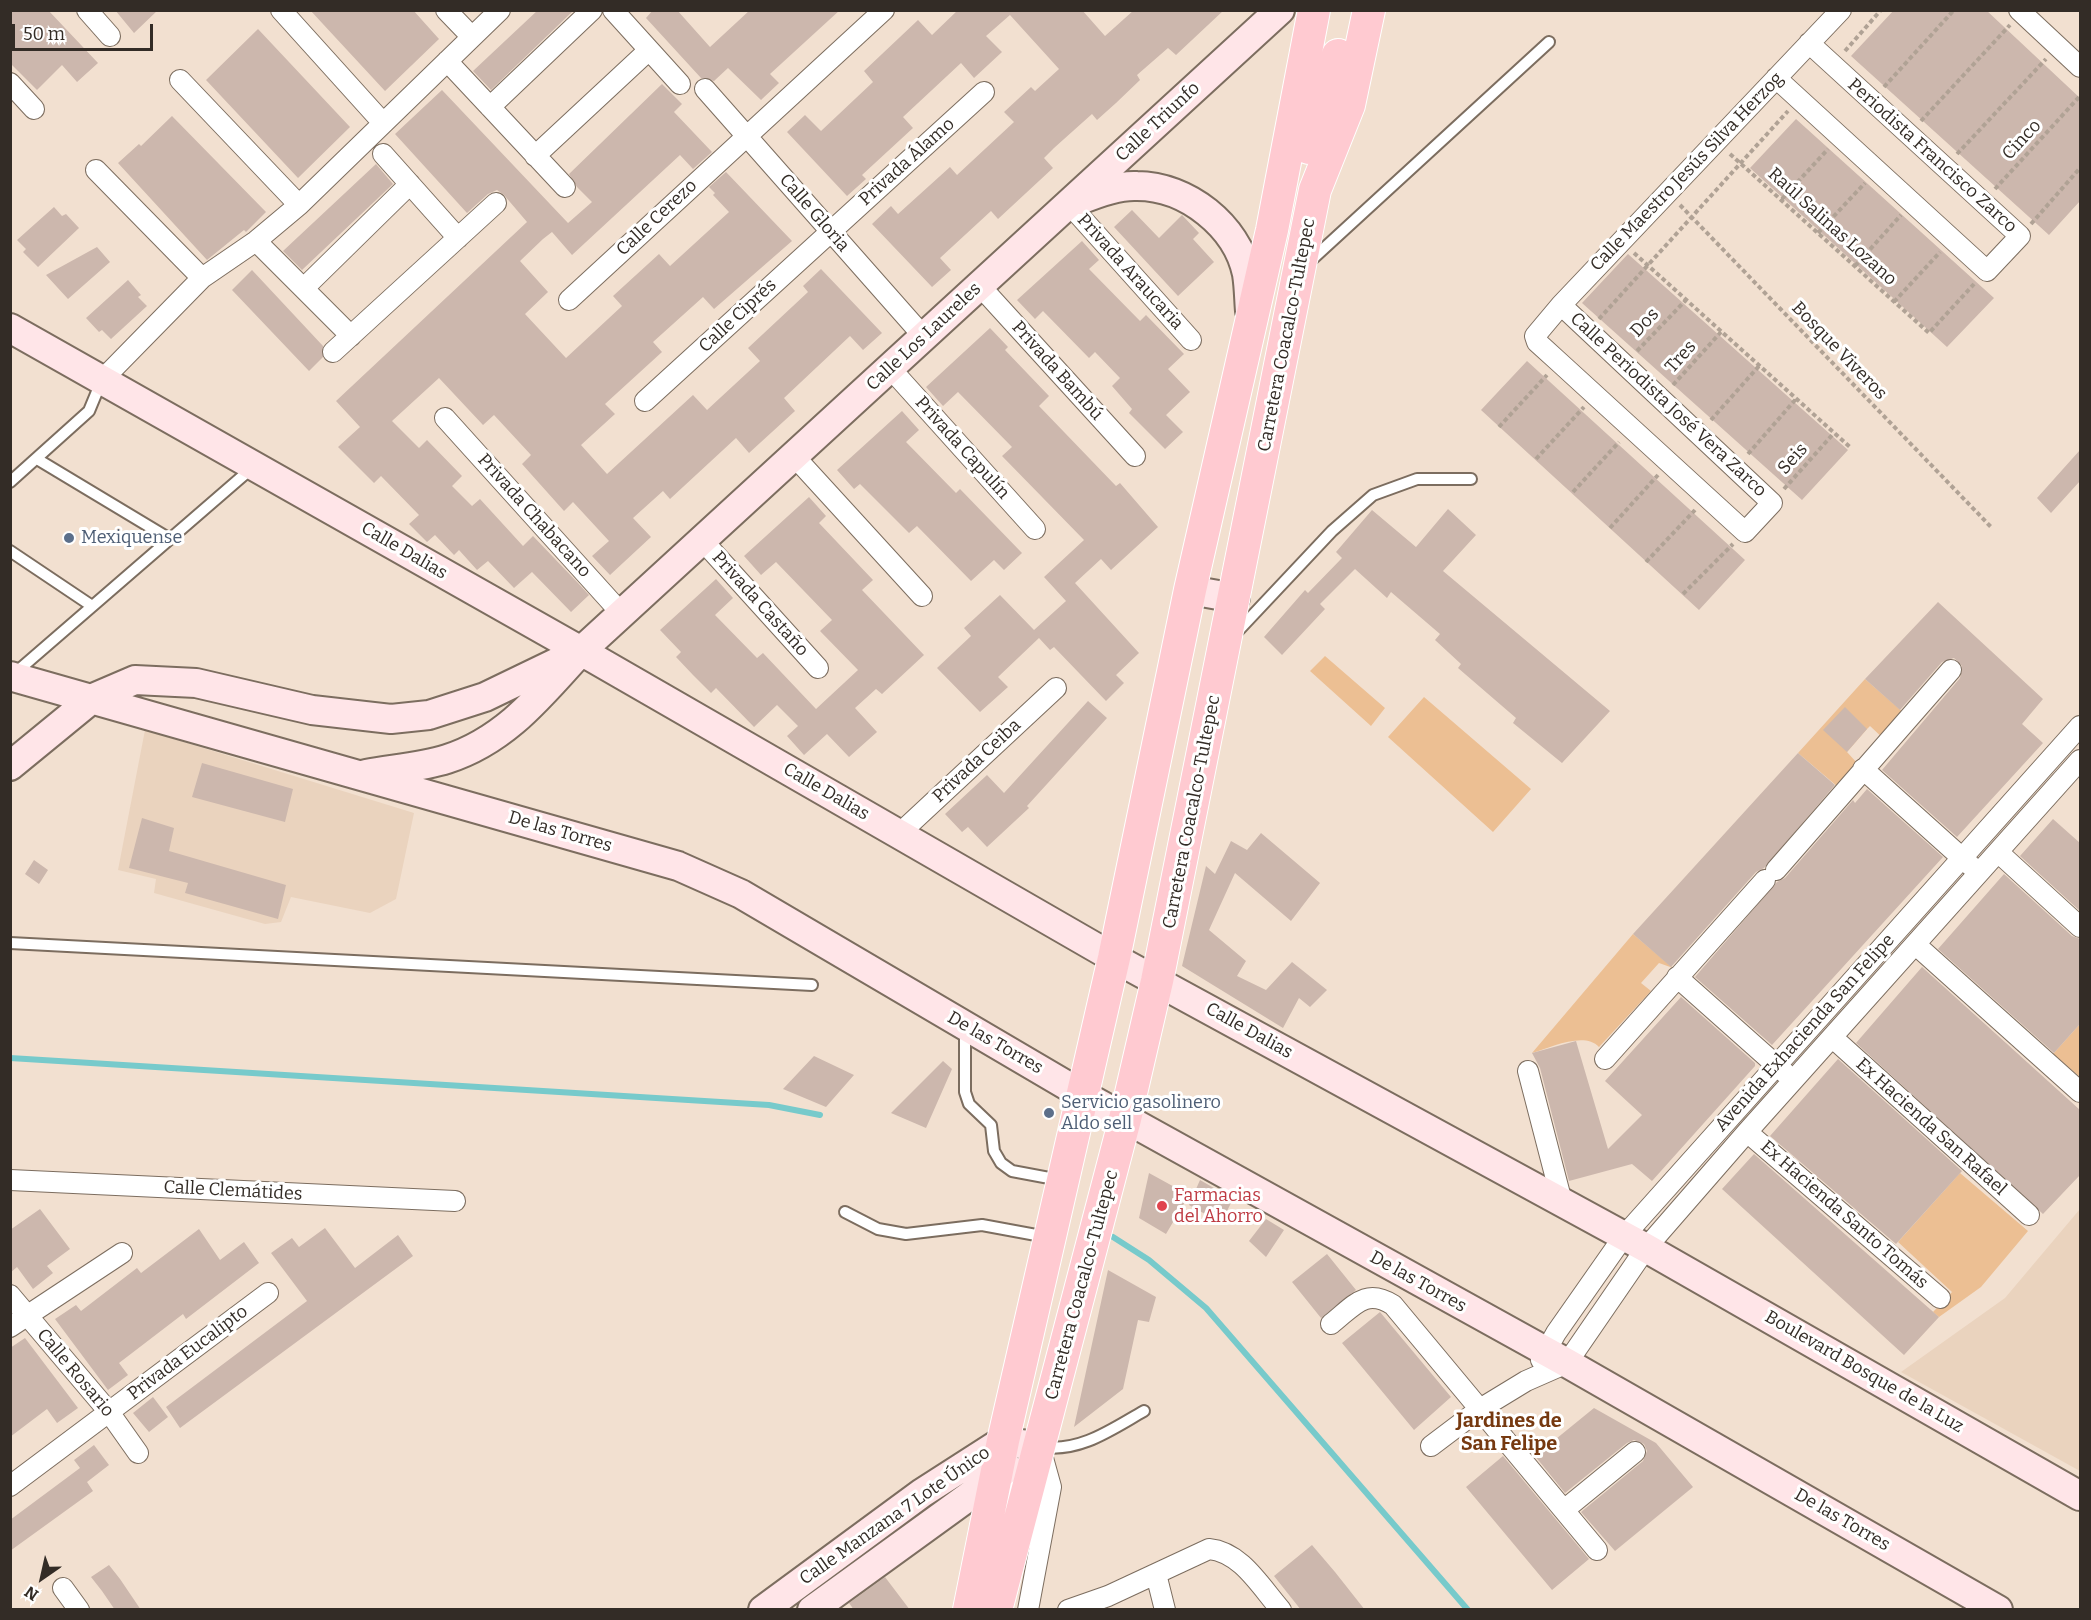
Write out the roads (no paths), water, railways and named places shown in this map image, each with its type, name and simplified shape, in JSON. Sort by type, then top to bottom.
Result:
[{"type":"main road","name":"Calle Triunfo","points":[[1070,204],[1280,10]]},
{"type":"main road","name":"Carretera Coacalco-Tultepec","points":[[969,1610],[1003,1441],[1114,958],[1190,590],[1272,230],[1314,10]]},
{"type":"main road","points":[[1272,230],[1313,137],[1331,88],[1347,10]]},
{"type":"main road","name":"Carretera Coacalco-Tultepec","points":[[996,1610],[1125,1119],[1157,981],[1226,644],[1315,190],[1349,105],[1369,10]]},
{"type":"main road","name":"Calle Los Laureles","points":[[581,651],[1070,204],[1100,191],[1137,186],[1174,192],[1207,210],[1232,238],[1247,273],[1251,321]]},
{"type":"main road","name":"Calle Dalias","points":[[10,328],[581,651],[1114,958],[1635,1242]]},
{"type":"main road","points":[[1190,590],[1235,598]]},
{"type":"main road","points":[[10,766],[93,698],[135,680],[160,679],[196,683],[312,710],[391,719],[429,716],[485,697],[581,651]]},
{"type":"main road","points":[[361,775],[447,759],[485,743],[523,716],[581,651]]},
{"type":"main road","points":[[11,676],[93,698]]},
{"type":"main road","name":"De las Torres","points":[[93,698],[678,866],[741,894],[1125,1119],[1556,1358],[1998,1610]]},
{"type":"main road","name":"Boulevard Bosque de la Luz","points":[[1635,1242],[2080,1496]]},
{"type":"main road","name":"Calle Manzana 7 Lote Único","points":[[763,1610],[922,1493],[1003,1441],[1040,1447]]},
{"type":"main road","name":"Calle Manzana 7 Lote Único","points":[[812,1610],[997,1475],[1040,1447]]},
{"type":"street","points":[[87,10],[110,36]]},
{"type":"street","points":[[281,10],[383,123]]},
{"type":"street","points":[[446,10],[472,37]]},
{"type":"street","points":[[102,380],[202,278],[256,242],[299,205],[500,10]]},
{"type":"street","points":[[490,107],[592,10]]},
{"type":"street","points":[[613,10],[680,84]]},
{"type":"street","name":"Calle Cerezo","points":[[569,300],[884,10]]},
{"type":"street","name":"Calle Triunfo","points":[[1247,41],[1263,10]]},
{"type":"street","name":"Calle Maestro Jesús Silva Herzog","points":[[1745,532],[1537,342],[1535,336],[1561,304],[1840,10]]},
{"type":"street","points":[[2020,12],[2080,67]]},
{"type":"street","name":"Periodista Francisco Zarco","points":[[1776,78],[1987,271],[2020,236],[1809,43]]},
{"type":"street","points":[[536,156],[649,50]]},
{"type":"street","points":[[447,61],[565,187]]},
{"type":"street","points":[[180,80],[299,205]]},
{"type":"street","points":[[10,83],[34,109]]},
{"type":"street","name":"Calle Gloria","points":[[705,89],[924,337]]},
{"type":"street","name":"Privada Álamo","points":[[830,231],[984,92]]},
{"type":"street","points":[[383,154],[458,238]]},
{"type":"street","points":[[96,170],[202,278]]},
{"type":"street","points":[[304,288],[410,184]]},
{"type":"street","points":[[333,352],[496,203]]},
{"type":"street","name":"Privada Araucaria","points":[[1070,204],[1191,340]]},
{"type":"street","name":"Calle Ciprés","points":[[645,402],[830,231]]},
{"type":"street","points":[[256,242],[351,336]]},
{"type":"street","name":"Privada Bambú","points":[[980,286],[1135,456]]},
{"type":"street","name":"Calle Periodista José Vera Zarco","points":[[1561,304],[1772,503],[1745,532]]},
{"type":"street","name":"Privada Capulín","points":[[890,368],[1035,529]]},
{"type":"street","name":"Privada Chabacano","points":[[445,418],[622,614]]},
{"type":"street","points":[[794,456],[922,596]]},
{"type":"street","name":"Privada Castaño","points":[[702,540],[818,668]]},
{"type":"street","points":[[1605,1059],[1952,670]]},
{"type":"street","name":"Privada Ceiba","points":[[899,834],[1056,688]]},
{"type":"street","name":"Avenida Exhacienda San Felipe","points":[[1556,1358],[1556,1333],[1635,1242],[1776,1065],[2080,726]]},
{"type":"street","name":"Avenida Exhacienda San Felipe","points":[[1556,1358],[1635,1242],[1747,1132],[2080,760]]},
{"type":"street","points":[[1863,769],[1980,874]]},
{"type":"street","points":[[1999,853],[2080,927]]},
{"type":"street","points":[[1916,945],[2080,1092]]},
{"type":"street","points":[[1677,977],[1793,1081]]},
{"type":"street","name":"Ex Hacienda San Rafael","points":[[1833,1038],[2030,1215]]},
{"type":"street","points":[[1528,1071],[1562,1202]]},
{"type":"street","name":"Ex Hacienda Santo Tomás","points":[[1747,1132],[1940,1298]]},
{"type":"street","name":"Calle Clemátides","points":[[10,1180],[455,1201]]},
{"type":"street","points":[[18,1321],[122,1253]]},
{"type":"street","name":"Privada Eucalipto","points":[[10,1486],[268,1293]]},
{"type":"street","name":"Calle Rosario","points":[[10,1295],[18,1321],[109,1412],[138,1453]]},
{"type":"street","points":[[1331,1324],[1365,1298],[1379,1296],[1393,1305],[1597,1550]]},
{"type":"street","points":[[1431,1446],[1480,1408],[1526,1381],[1556,1358]]},
{"type":"street","points":[[1028,1610],[1051,1486],[1040,1447]]},
{"type":"street","points":[[1564,1510],[1635,1452]]},
{"type":"street","points":[[1068,1610],[1156,1574],[1209,1549],[1223,1550],[1238,1560],[1281,1610]]},
{"type":"street","points":[[1156,1574],[1166,1610]]},
{"type":"street","points":[[63,1587],[79,1610]]},
{"type":"lane","points":[[1300,271],[1549,42]]},
{"type":"lane","points":[[10,482],[89,411],[102,380]]},
{"type":"lane","points":[[37,459],[170,539]]},
{"type":"lane","points":[[11,676],[254,466]]},
{"type":"lane","points":[[1226,644],[1332,531],[1373,495],[1417,479],[1471,479]]},
{"type":"lane","points":[[10,551],[92,606]]},
{"type":"lane","points":[[10,943],[812,985]]},
{"type":"lane","points":[[965,1026],[965,1092],[969,1104],[991,1125],[994,1151],[1000,1163],[1012,1171],[1038,1178],[1063,1180]]},
{"type":"lane","points":[[845,1212],[878,1229],[906,1234],[982,1225],[1050,1238]]},
{"type":"lane","points":[[1040,1447],[1061,1449],[1085,1443],[1144,1411]]},
{"type":"waterway","points":[[10,1058],[769,1105],[820,1115]]},
{"type":"waterway","points":[[1113,1237],[1149,1260],[1206,1308],[1468,1610]]},
{"type":"place","name":"Mexiquense","points":[[69,538]]},
{"type":"place","name":"Servicio gasolinero Aldo sell","points":[[1049,1113]]},
{"type":"place","name":"Farmacias del Ahorro","points":[[1162,1206]]},
{"type":"district","name":"Jardines de San Felipe","points":[[1509,1432]]}]
